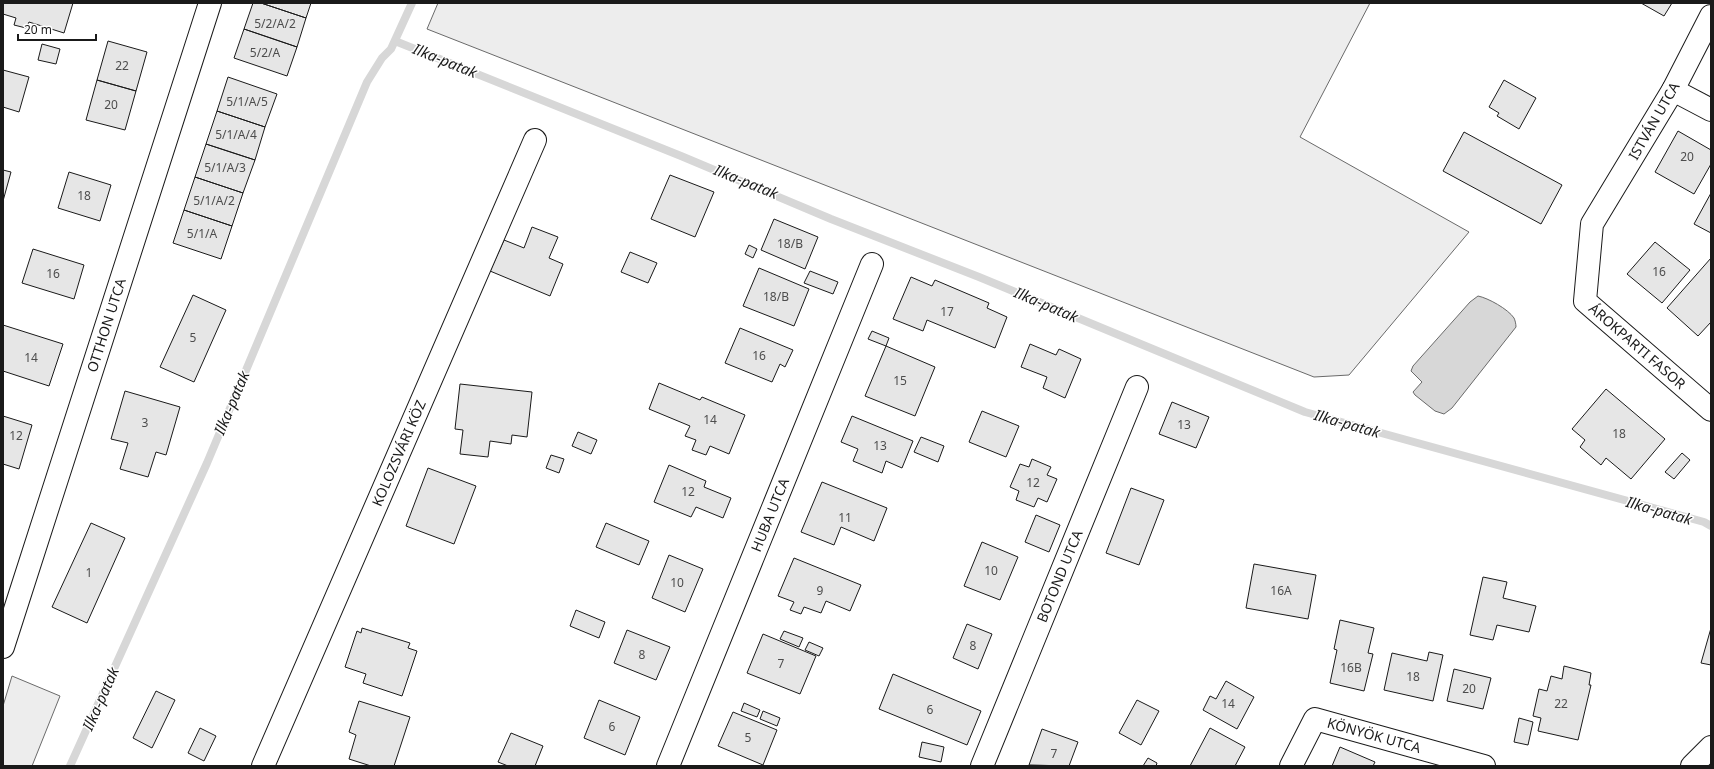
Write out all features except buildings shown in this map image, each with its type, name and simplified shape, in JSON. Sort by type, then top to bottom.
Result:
[{"type":"street","name":"OTTHON UTCA","points":[[3,647],[210,3]]},
{"type":"street","name":"ISTVÁN UTCA","points":[[1592,224],[1673,90],[1711,16]]},
{"type":"street","points":[[1673,90],[1711,110]]},
{"type":"street","name":"KOLOZSVÁRI KÖZ","points":[[263,766],[535,140]]},
{"type":"street","name":"ÁROKPARTI FASOR","points":[[1592,224],[1586,301],[1711,410]]},
{"type":"street","name":"HUBA UTCA","points":[[668,766],[872,264]]},
{"type":"street","name":"BOTOND UTCA","points":[[982,766],[1137,387]]},
{"type":"street","name":"KÖNYÖK UTCA","points":[[1291,766],[1315,719],[1484,766]]},
{"type":"street","points":[[1692,766],[1711,747]]},
{"type":"shaded area","points":[[438,3],[1370,3],[1300,137],[1469,232],[1349,375],[1314,377],[427,29]]},
{"type":"shaded area","points":[[1478,296],[1492,301],[1507,311],[1514,318],[1516,327],[1452,408],[1444,414],[1435,411],[1415,395],[1413,392],[1422,382],[1411,371],[1413,366],[1470,302]]},
{"type":"shaded area","points":[[12,676],[60,696],[32,766],[3,766],[3,706]]},
{"type":"waterway","name":"Ilka-patak","points":[[70,766],[207,463],[367,82],[382,58],[391,49],[412,3]]},
{"type":"waterway","name":"Ilka-patak","points":[[395,41],[681,156],[831,219],[979,277],[1305,412],[1704,522],[1711,526]]}]
